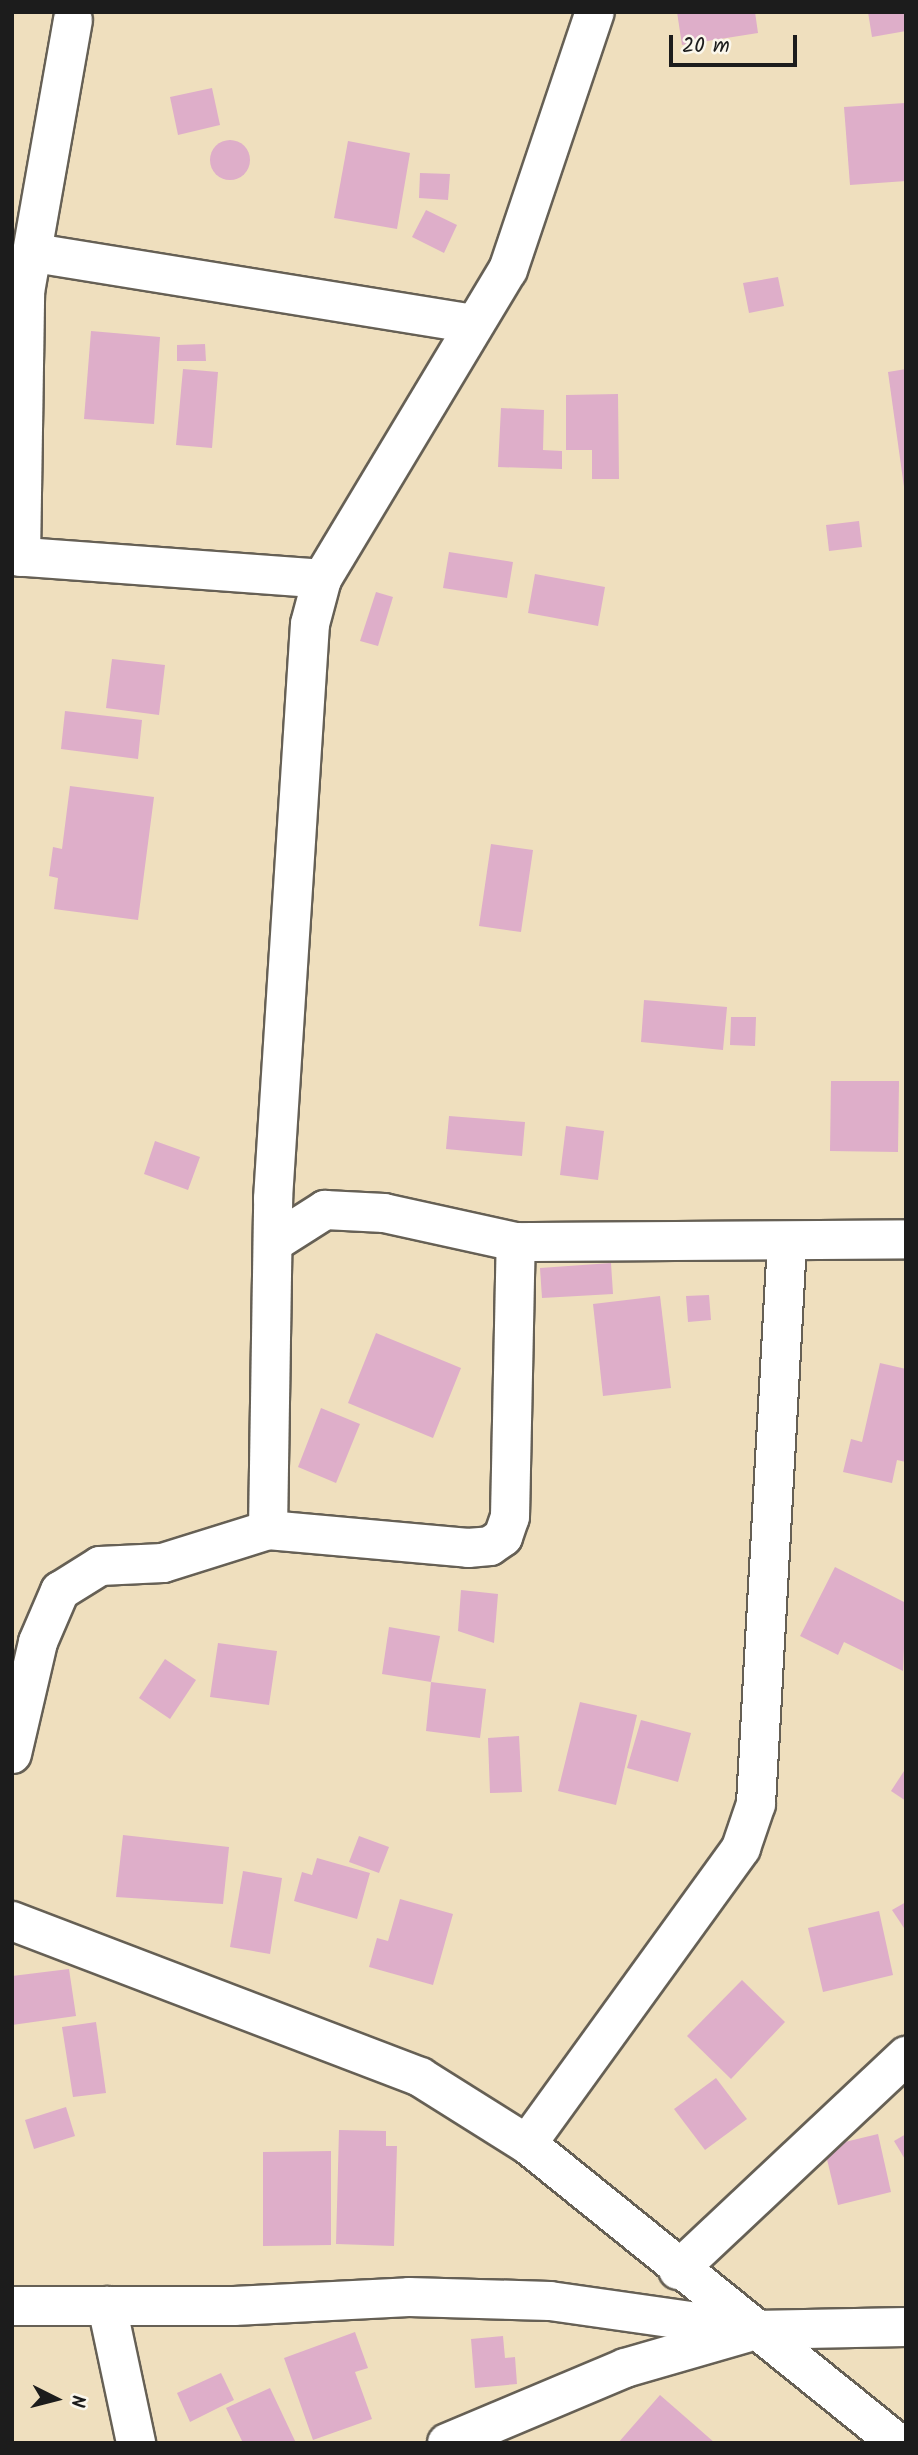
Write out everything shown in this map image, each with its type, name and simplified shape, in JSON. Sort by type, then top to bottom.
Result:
[{"type":"street","points":[[268,1530],[273,1243],[305,676],[322,579],[472,324],[508,270],[595,12]]},
{"type":"street","points":[[73,20],[35,253],[19,290],[16,557],[322,579]]},
{"type":"street","points":[[35,253],[472,324]]},
{"type":"street","points":[[273,1243],[325,1210],[384,1213],[516,1242],[906,1239]]},
{"type":"street","points":[[12,1754],[38,1642],[60,1591],[100,1566],[163,1563],[268,1530],[468,1548],[490,1546],[503,1537],[510,1517],[516,1242]]},
{"type":"street","points":[[527,2144],[741,1848],[756,1804],[787,1242]]},
{"type":"street","points":[[12,1921],[354,2048],[420,2077],[527,2144],[678,2270],[897,2443]]},
{"type":"street","points":[[678,2270],[906,2056]]},
{"type":"street","points":[[12,2306],[107,2306],[409,2297],[550,2301],[754,2330],[906,2327]]},
{"type":"street","points":[[107,2306],[136,2443]]},
{"type":"street","points":[[447,2443],[625,2368],[754,2330]]},
{"type":"building","points":[[677,12],[755,12],[758,33],[682,45]]},
{"type":"building","points":[[868,12],[906,12],[906,31],[872,37]]},
{"type":"building","points":[[212,88],[220,125],[178,135],[170,97]]},
{"type":"building","points":[[905,103],[906,181],[850,185],[844,107]]},
{"type":"building","points":[[230,140],[244,146],[250,160],[244,174],[230,180],[216,174],[210,160],[216,146]]},
{"type":"building","points":[[348,141],[410,153],[397,229],[334,218]]},
{"type":"building","points":[[420,173],[450,174],[448,200],[419,198]]},
{"type":"building","points":[[426,210],[457,225],[444,253],[412,237]]},
{"type":"building","points":[[778,277],[784,306],[749,313],[743,283]]},
{"type":"building","points":[[91,331],[160,337],[154,424],[84,419]]},
{"type":"building","points":[[205,344],[206,361],[177,361],[177,345]]},
{"type":"building","points":[[183,369],[218,372],[212,448],[176,445]]},
{"type":"building","points":[[906,369],[906,487],[904,487],[888,372]]},
{"type":"building","points":[[618,394],[619,479],[592,479],[592,450],[566,450],[566,395]]},
{"type":"building","points":[[501,408],[544,410],[543,450],[562,451],[562,469],[498,467]]},
{"type":"building","points":[[859,521],[862,547],[829,551],[826,525]]},
{"type":"building","points":[[449,552],[513,562],[507,598],[443,588]]},
{"type":"building","points":[[535,574],[605,587],[598,626],[528,613]]},
{"type":"building","points":[[376,592],[393,597],[378,646],[360,641]]},
{"type":"building","points":[[112,659],[165,665],[159,715],[106,708]]},
{"type":"building","points":[[65,711],[142,720],[138,759],[61,749]]},
{"type":"building","points":[[70,786],[154,797],[138,920],[54,909],[58,878],[49,876],[53,847],[62,849]]},
{"type":"building","points":[[491,844],[533,850],[521,932],[479,926]]},
{"type":"building","points":[[644,1000],[727,1007],[723,1050],[641,1042]]},
{"type":"building","points":[[731,1017],[756,1017],[755,1046],[730,1045]]},
{"type":"building","points":[[831,1081],[899,1081],[898,1152],[830,1151]]},
{"type":"building","points":[[449,1116],[525,1122],[522,1156],[446,1149]]},
{"type":"building","points":[[566,1126],[604,1131],[598,1180],[560,1175]]},
{"type":"building","points":[[155,1141],[200,1157],[188,1190],[144,1174]]},
{"type":"building","points":[[611,1263],[613,1294],[542,1298],[540,1268]]},
{"type":"building","points":[[709,1295],[711,1320],[688,1322],[686,1296]]},
{"type":"building","points":[[660,1296],[671,1388],[603,1396],[593,1304]]},
{"type":"building","points":[[376,1333],[461,1368],[433,1438],[348,1403]]},
{"type":"building","points":[[880,1363],[906,1369],[906,1462],[897,1460],[892,1483],[843,1472],[851,1439],[862,1442]]},
{"type":"building","points":[[321,1408],[360,1424],[336,1483],[298,1467]]},
{"type":"building","points":[[835,1567],[906,1603],[903,1671],[844,1642],[838,1655],[800,1636]]},
{"type":"building","points":[[461,1590],[498,1594],[494,1643],[458,1631]]},
{"type":"building","points":[[389,1627],[440,1636],[431,1682],[382,1674]]},
{"type":"building","points":[[218,1643],[277,1651],[269,1705],[210,1697]]},
{"type":"building","points":[[165,1659],[196,1680],[170,1719],[139,1698]]},
{"type":"building","points":[[431,1682],[486,1689],[480,1738],[426,1731]]},
{"type":"building","points":[[580,1702],[637,1715],[616,1805],[558,1791]]},
{"type":"building","points":[[641,1720],[691,1733],[678,1782],[627,1768]]},
{"type":"building","points":[[519,1736],[522,1792],[490,1793],[488,1738]]},
{"type":"building","points":[[906,1768],[906,1801],[891,1791]]},
{"type":"building","points":[[123,1835],[229,1847],[223,1904],[116,1897]]},
{"type":"building","points":[[359,1836],[389,1847],[379,1873],[349,1862]]},
{"type":"building","points":[[317,1858],[370,1873],[357,1919],[294,1901],[302,1872],[312,1875]]},
{"type":"building","points":[[243,1871],[282,1878],[270,1954],[230,1947]]},
{"type":"building","points":[[400,1899],[453,1914],[433,1985],[369,1967],[377,1938],[388,1941]]},
{"type":"building","points":[[906,1902],[906,1931],[892,1910]]},
{"type":"building","points":[[879,1911],[893,1975],[823,1992],[808,1928]]},
{"type":"building","points":[[69,1969],[76,2016],[12,2025],[12,1976]]},
{"type":"building","points":[[742,1980],[785,2022],[731,2079],[687,2036]]},
{"type":"building","points":[[96,2022],[106,2093],[73,2097],[62,2027]]},
{"type":"building","points":[[716,2078],[747,2119],[705,2150],[674,2109]]},
{"type":"building","points":[[66,2107],[75,2136],[34,2149],[25,2120]]},
{"type":"building","points":[[339,2130],[386,2131],[386,2146],[397,2146],[394,2246],[336,2244]]},
{"type":"building","points":[[878,2134],[891,2192],[838,2205],[824,2147]]},
{"type":"building","points":[[906,2134],[906,2161],[894,2141]]},
{"type":"building","points":[[331,2151],[331,2245],[263,2246],[263,2152]]},
{"type":"building","points":[[355,2332],[368,2368],[355,2372],[372,2419],[313,2440],[284,2358]]},
{"type":"building","points":[[503,2336],[505,2358],[515,2357],[517,2384],[475,2388],[471,2339]]},
{"type":"building","points":[[221,2373],[234,2400],[190,2422],[177,2393]]},
{"type":"building","points":[[270,2388],[296,2443],[243,2443],[226,2408]]},
{"type":"building","points":[[660,2395],[715,2443],[618,2443]]}]
